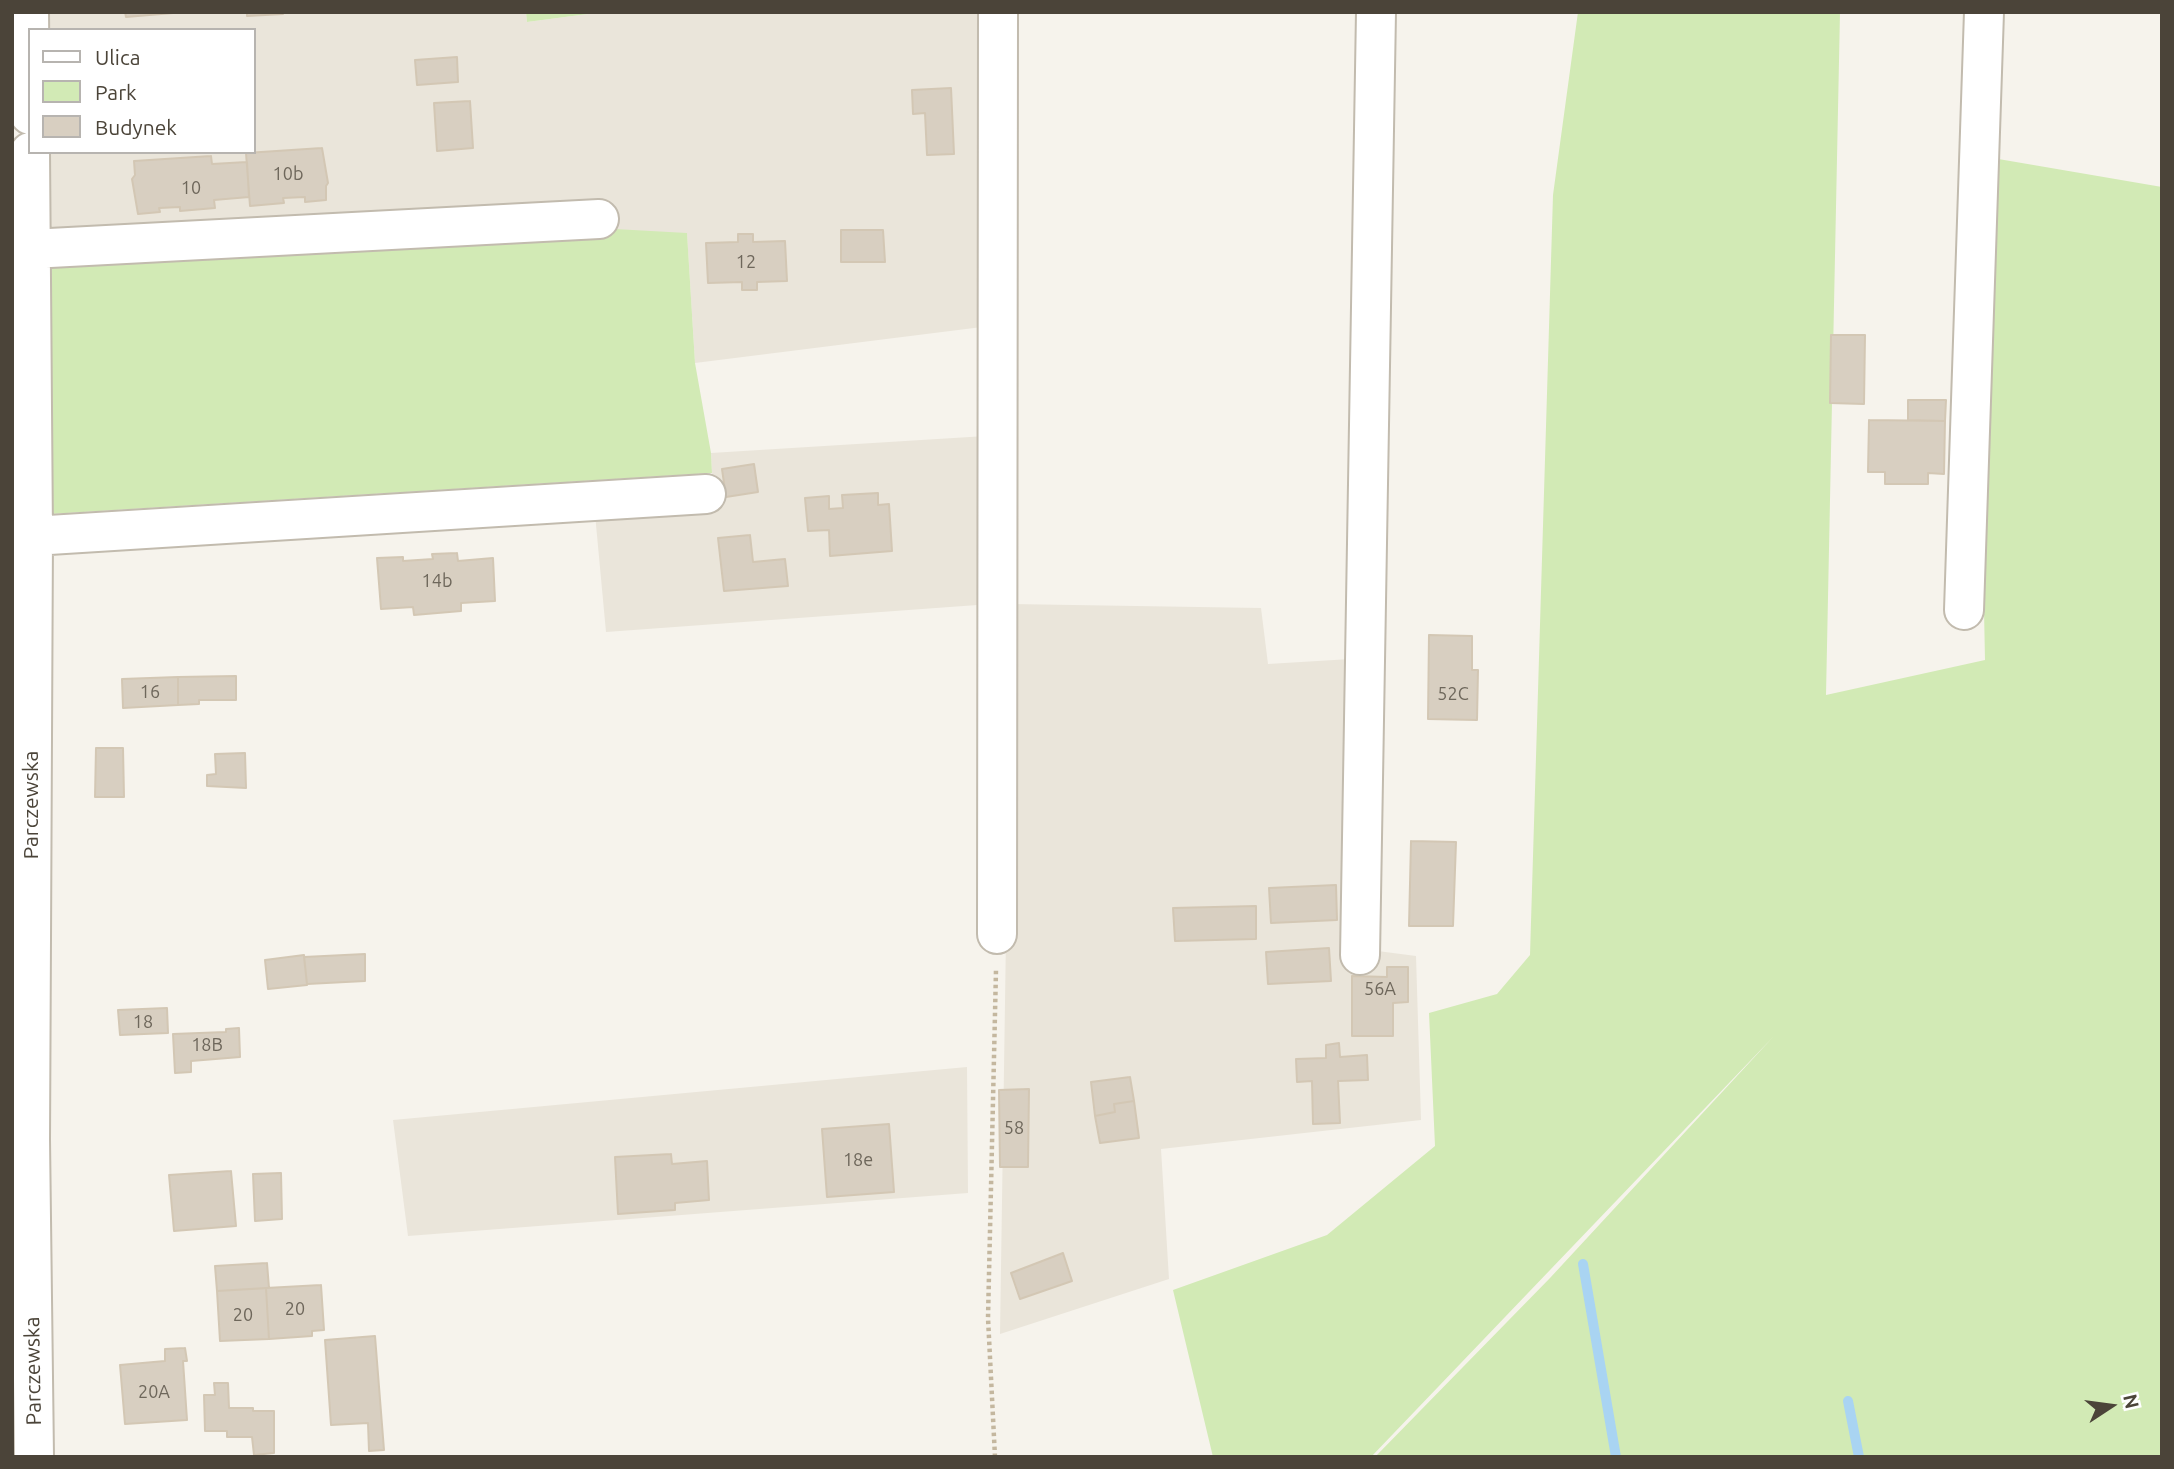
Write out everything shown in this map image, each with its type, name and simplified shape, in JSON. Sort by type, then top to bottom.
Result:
[{"type":"street","points":[[997,934],[998,12]]},
{"type":"street","points":[[1360,955],[1376,12]]},
{"type":"street","points":[[1964,610],[1984,12]]},
{"type":"street","name":"Parczewska","points":[[30,154],[33,536],[22,734],[21,1067],[34,1457]]},
{"type":"street","points":[[31,249],[598,219]]},
{"type":"street","points":[[33,536],[706,494]]},
{"type":"path","points":[[995,1457],[988,1318],[997,934]]},
{"type":"shaded area","points":[[12,12],[526,12],[527,22],[603,12],[985,12],[982,327],[695,363],[687,234],[44,261],[46,154],[256,154],[256,28],[28,28]]},
{"type":"shaded area","points":[[986,436],[991,604],[606,632],[595,514],[714,507],[711,453]]},
{"type":"shaded area","points":[[1011,604],[1261,608],[1268,664],[1367,658],[1370,950],[1416,956],[1421,1120],[1161,1149],[1169,1279],[1000,1334]]},
{"type":"shaded area","points":[[967,1067],[968,1193],[408,1236],[393,1120]]},
{"type":"green space","points":[[526,12],[603,12],[527,22]]},
{"type":"green space","points":[[1578,12],[1840,12],[1826,695],[1985,660],[1975,155],[2162,187],[2162,1457],[1375,1457],[1550,1278],[1774,1036],[1371,1457],[1213,1457],[1173,1290],[1327,1235],[1435,1146],[1429,1013],[1497,994],[1530,955],[1553,195]]},
{"type":"green space","points":[[597,228],[687,233],[695,363],[712,473],[51,514],[44,261]]},
{"type":"building","points":[[125,12],[173,12],[173,13],[126,17]]},
{"type":"building","points":[[247,12],[283,12],[283,14],[247,16]]},
{"type":"building","points":[[457,57],[458,82],[417,85],[415,60]]},
{"type":"building","points":[[951,88],[954,154],[927,155],[925,113],[913,114],[912,90]]},
{"type":"building","points":[[470,101],[473,148],[437,151],[434,103]]},
{"type":"building","points":[[322,148],[328,183],[326,200],[305,202],[305,197],[283,198],[284,203],[250,206],[246,154]]},
{"type":"building","points":[[211,156],[212,164],[247,162],[249,197],[214,200],[215,208],[180,211],[180,207],[159,208],[160,212],[138,214],[132,179],[135,175],[134,161]]},
{"type":"building","points":[[841,230],[883,230],[885,262],[841,262]]},
{"type":"building","points":[[738,234],[753,234],[753,242],[785,241],[787,281],[757,282],[757,290],[742,290],[742,282],[708,283],[706,243],[738,242]]},
{"type":"building","points":[[1831,335],[1865,335],[1864,404],[1830,403]]},
{"type":"building","points":[[1908,400],[1946,400],[1945,421],[1908,420]]},
{"type":"building","points":[[1869,420],[1945,421],[1944,474],[1928,473],[1928,484],[1885,484],[1885,472],[1868,472]]},
{"type":"building","points":[[754,464],[758,492],[726,497],[722,469]]},
{"type":"building","points":[[878,493],[878,505],[889,504],[892,551],[830,556],[829,530],[808,531],[805,498],[829,496],[829,509],[843,508],[842,495]]},
{"type":"building","points":[[750,535],[753,562],[785,559],[788,586],[724,591],[718,538]]},
{"type":"building","points":[[457,553],[458,561],[493,558],[495,601],[461,603],[461,611],[414,615],[413,607],[381,609],[377,558],[403,557],[403,561],[433,559],[432,554]]},
{"type":"building","points":[[1429,635],[1472,636],[1472,670],[1478,670],[1477,720],[1428,719]]},
{"type":"building","points":[[236,676],[236,700],[199,700],[199,704],[178,705],[178,677]]},
{"type":"building","points":[[178,677],[178,705],[123,708],[122,679]]},
{"type":"building","points":[[96,748],[123,748],[124,797],[95,797]]},
{"type":"building","points":[[245,753],[246,788],[207,786],[207,775],[216,774],[215,754]]},
{"type":"building","points":[[1411,841],[1456,842],[1453,926],[1409,926]]},
{"type":"building","points":[[1336,885],[1337,920],[1271,923],[1269,888]]},
{"type":"building","points":[[1256,906],[1256,939],[1175,941],[1173,908]]},
{"type":"building","points":[[1329,948],[1331,981],[1268,984],[1266,952]]},
{"type":"building","points":[[365,954],[365,981],[307,984],[304,957]]},
{"type":"building","points":[[304,955],[307,985],[268,989],[265,960]]},
{"type":"building","points":[[1387,967],[1408,967],[1408,1002],[1393,1003],[1393,1036],[1352,1036],[1352,976],[1387,977]]},
{"type":"building","points":[[167,1008],[168,1033],[120,1035],[118,1010]]},
{"type":"building","points":[[239,1028],[240,1057],[191,1061],[191,1072],[175,1073],[173,1034],[226,1032],[226,1029]]},
{"type":"building","points":[[1339,1043],[1340,1057],[1367,1055],[1368,1080],[1338,1081],[1340,1123],[1313,1124],[1312,1081],[1297,1082],[1296,1059],[1326,1058],[1326,1045]]},
{"type":"building","points":[[1130,1077],[1134,1101],[1114,1104],[1115,1112],[1095,1116],[1091,1082]]},
{"type":"building","points":[[1029,1089],[1028,1167],[1000,1167],[999,1090]]},
{"type":"building","points":[[1134,1101],[1139,1138],[1100,1143],[1095,1116],[1115,1112],[1114,1104]]},
{"type":"building","points":[[889,1124],[894,1192],[827,1197],[822,1129]]},
{"type":"building","points":[[671,1154],[672,1164],[707,1161],[709,1200],[675,1203],[675,1210],[618,1214],[615,1157]]},
{"type":"building","points":[[231,1171],[236,1226],[174,1231],[169,1175]]},
{"type":"building","points":[[281,1173],[282,1219],[255,1221],[253,1174]]},
{"type":"building","points":[[1063,1253],[1072,1281],[1020,1299],[1011,1273]]},
{"type":"building","points":[[267,1263],[269,1288],[217,1291],[215,1266]]},
{"type":"building","points":[[321,1285],[324,1330],[312,1331],[312,1336],[269,1339],[266,1288]]},
{"type":"building","points":[[266,1288],[269,1339],[220,1341],[217,1291]]},
{"type":"building","points":[[375,1336],[384,1450],[369,1451],[368,1423],[331,1425],[325,1340]]},
{"type":"building","points":[[185,1348],[187,1361],[183,1361],[187,1420],[125,1424],[120,1365],[165,1361],[165,1349]]},
{"type":"building","points":[[214,1383],[228,1383],[229,1408],[274,1411],[274,1453],[254,1455],[252,1437],[227,1437],[227,1431],[205,1431],[204,1395],[215,1395]]},
{"type":"waterway","points":[[1583,1264],[1616,1457]]},
{"type":"waterway","points":[[1848,1401],[1859,1457]]}]
